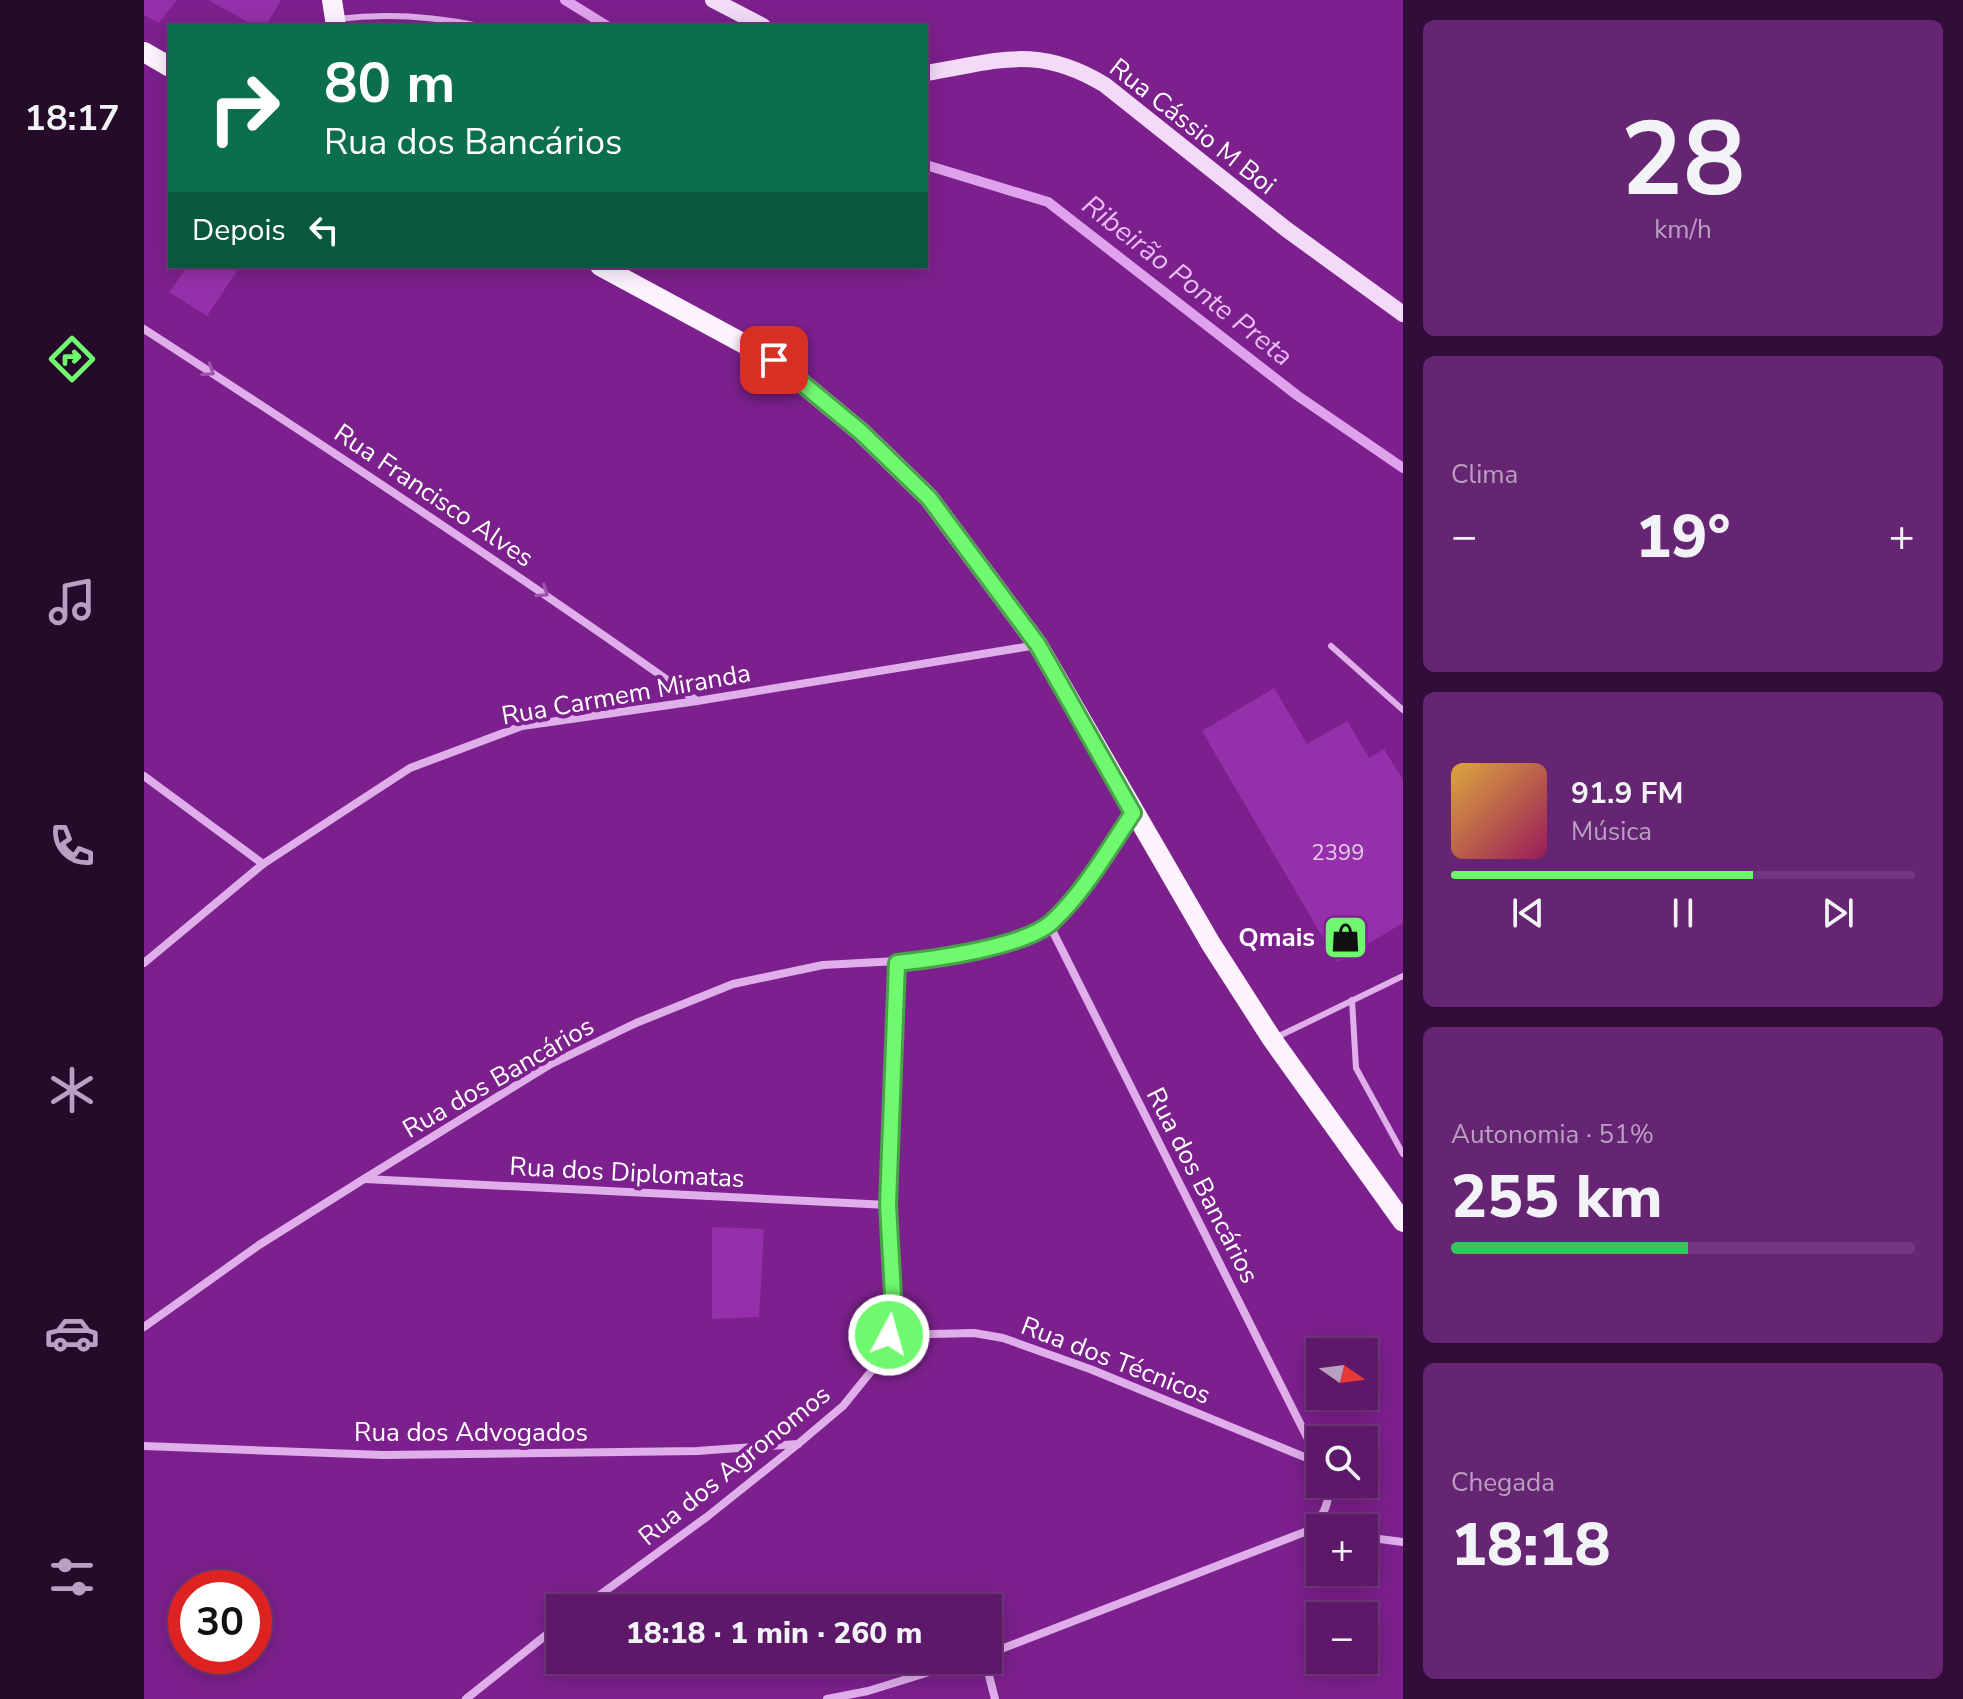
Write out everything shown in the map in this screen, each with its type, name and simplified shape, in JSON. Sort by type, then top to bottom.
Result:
[{"type":"main road","points":[[144,52],[168,66]]},
{"type":"main road","points":[[604,268],[774,360],[861,432],[929,498],[1038,645],[1211,944],[1272,1039],[1403,1222]]},
{"type":"street","points":[[713,0],[759,24]]},
{"type":"street","name":"Rua Cássio M Boi","points":[[928,73],[1011,59],[1039,58],[1079,69],[1105,85],[1286,229],[1403,314]]},
{"type":"street","name":"Rua Francisco Alves","points":[[144,329],[397,493],[697,701]]},
{"type":"street","name":"Rua Carmem Miranda","points":[[144,963],[263,864],[410,768],[522,726],[697,701],[1038,645]]},
{"type":"street","points":[[144,776],[263,864]]},
{"type":"street","name":"Rua dos Bancários","points":[[144,1327],[259,1245],[364,1179],[549,1065],[636,1023],[733,984],[823,965],[935,959],[1005,944],[1049,924],[1086,885],[1133,813]]},
{"type":"street","name":"Rua dos Bancários","points":[[1049,924],[1306,1435]]},
{"type":"street","points":[[889,1335],[893,1295],[888,1205],[897,963]]},
{"type":"street","name":"Rua dos Diplomatas","points":[[364,1179],[888,1205]]},
{"type":"street","name":"Rua dos Técnicos","points":[[889,1335],[974,1333],[1003,1338],[1090,1369],[1306,1457]]},
{"type":"street","name":"Rua dos Agronomos","points":[[601,1594],[708,1516],[843,1406],[873,1369],[889,1335]]},
{"type":"street","name":"Rua dos Advogados","points":[[144,1446],[398,1455],[697,1451],[798,1444]]},
{"type":"street","points":[[1002,1649],[1306,1532]]},
{"type":"street","points":[[1378,1539],[1403,1542]]},
{"type":"street","points":[[466,1699],[546,1635]]},
{"type":"street","points":[[827,1699],[868,1691],[923,1674]]},
{"type":"street","points":[[989,1674],[995,1699]]},
{"type":"lane","points":[[334,15],[433,16],[470,24]]},
{"type":"lane","points":[[1331,646],[1403,710]]},
{"type":"lane","points":[[1272,1039],[1403,976]]},
{"type":"lane","points":[[1352,1000],[1356,1068],[1403,1154]]},
{"type":"building","points":[[144,0],[177,0],[159,23],[144,15]]},
{"type":"building","points":[[208,0],[281,0],[267,24],[251,24]]},
{"type":"building","points":[[187,268],[239,268],[207,316],[169,292]]},
{"type":"building","points":[[1274,688],[1307,744],[1347,721],[1369,758],[1384,749],[1403,780],[1403,923],[1337,962],[1202,731]]},
{"type":"building","points":[[712,1227],[764,1229],[759,1317],[712,1319]]},
{"type":"waterway","name":"Ribeirão Ponte Preta","points":[[565,0],[604,24]]},
{"type":"waterway","name":"Ribeirão Ponte Preta","points":[[928,166],[1048,202],[1298,396],[1403,468]]},
{"type":"place","name":"Qmais","points":[[1346,937]]},
{"type":"route","points":[[774,360],[861,432],[929,498],[1038,645],[1133,813],[1086,885],[1049,924],[1005,944],[935,959],[897,963],[888,1205],[893,1295],[889,1335]]}]
